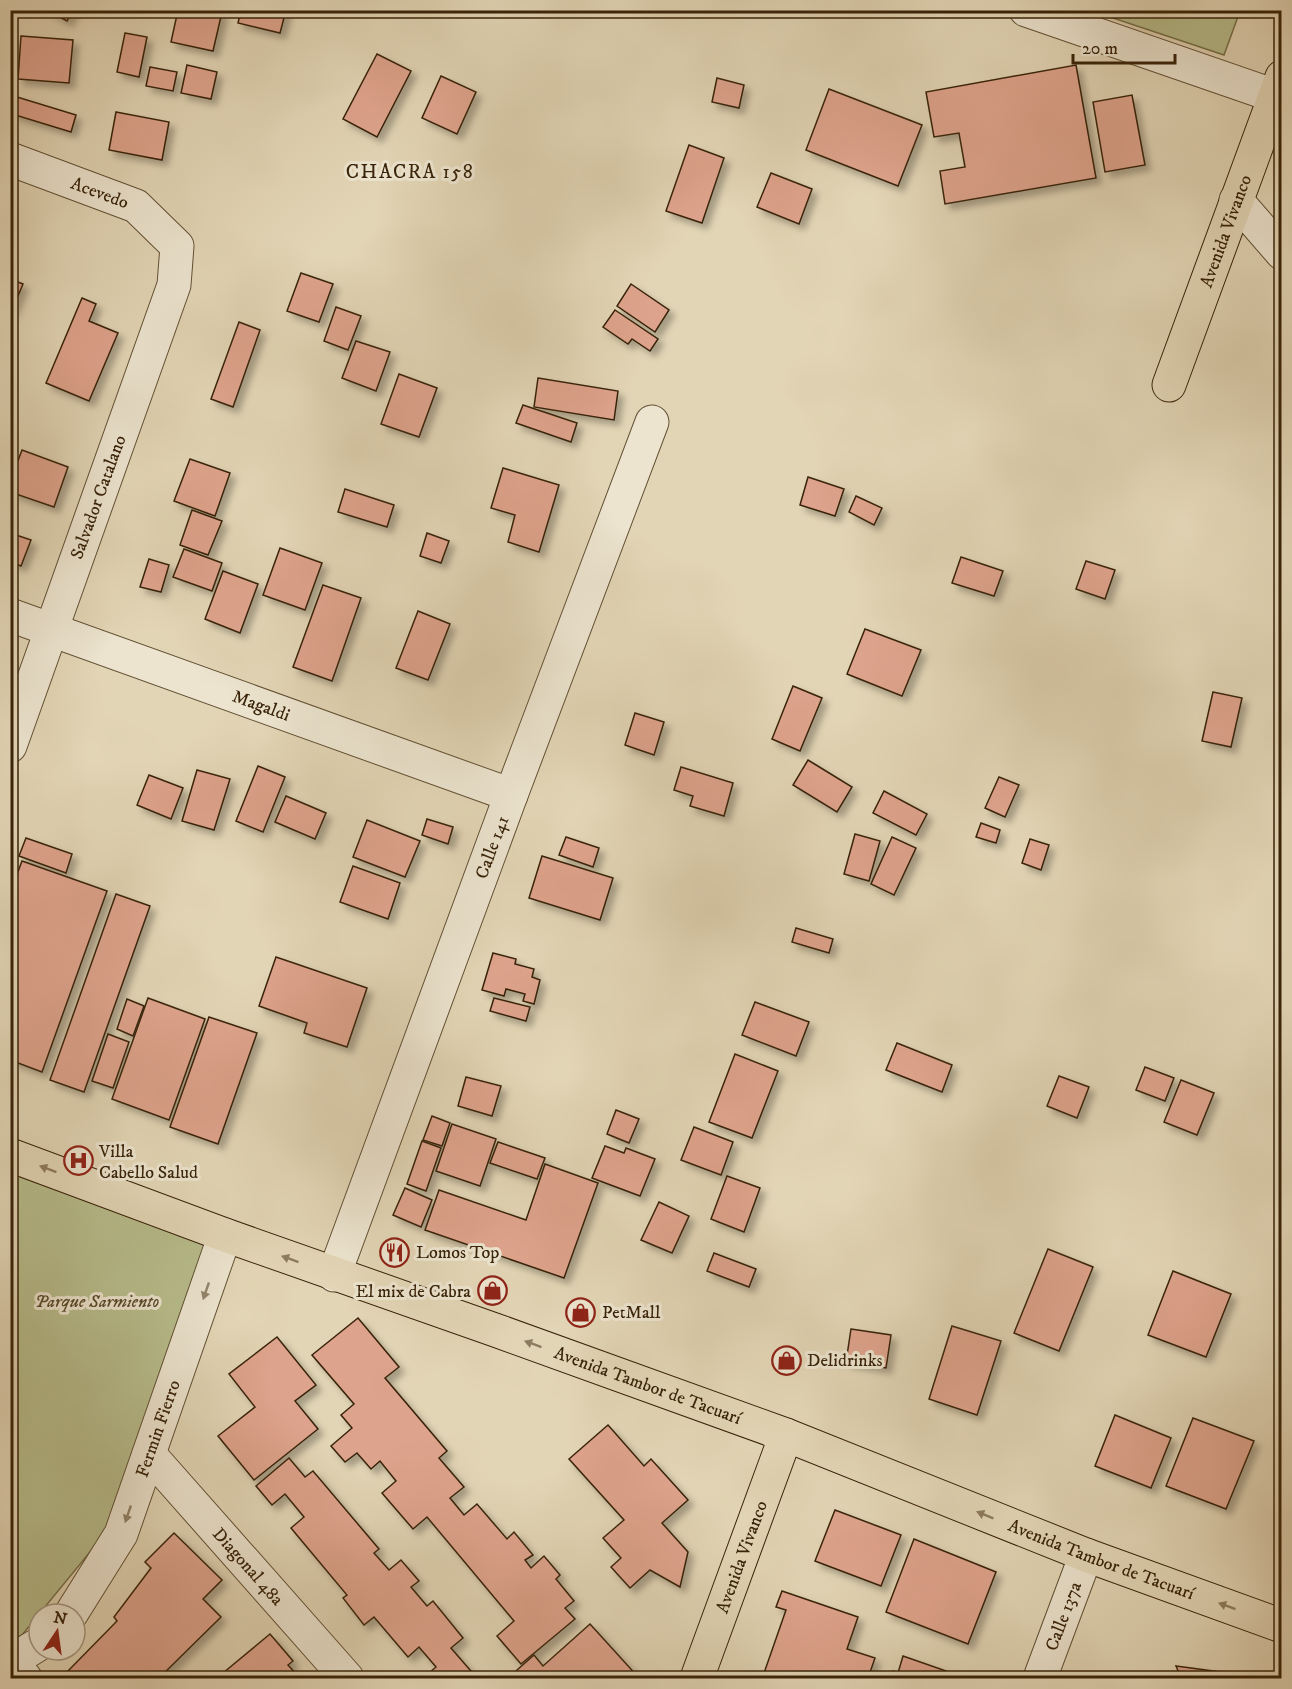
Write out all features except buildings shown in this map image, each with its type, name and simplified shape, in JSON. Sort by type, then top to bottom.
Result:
[{"type":"main road","name":"Avenida Vivanco","points":[[1169,385],[1278,87]]},
{"type":"main road","name":"Avenida Tambor de Tacuarí","points":[[10,1155],[334,1275],[495,1330],[786,1435],[1086,1555],[1281,1626]]},
{"type":"main road","name":"Avenida Vivanco","points":[[697,1678],[786,1435]]},
{"type":"street","points":[[1026,10],[1278,87]]},
{"type":"street","name":"Acevedo","points":[[10,159],[136,206],[177,246]]},
{"type":"street","points":[[1236,200],[1281,253]]},
{"type":"street","name":"Salvador Catalano","points":[[10,746],[174,285],[177,246]]},
{"type":"street","name":"Calle 141","points":[[334,1275],[511,795],[652,422]]},
{"type":"street","name":"Magaldi","points":[[10,615],[511,795]]},
{"type":"street","name":"Fermin Fierro","points":[[78,1602],[121,1534],[225,1235]]},
{"type":"street","name":"Diagonal 48a","points":[[149,1454],[347,1678]]},
{"type":"street","name":"Calle 137a","points":[[1040,1678],[1086,1555]]},
{"type":"street","points":[[25,1678],[10,1662],[27,1651]]},
{"type":"green space","points":[[1092,11],[1240,11],[1224,55]]},
{"type":"green space","name":"Parque Sarmiento","points":[[10,1173],[206,1245],[117,1519],[49,1602],[27,1602],[27,1629],[22,1635],[11,1641]]},
{"type":"place","name":"Villa Cabello Salud","points":[[78,1161]]},
{"type":"place","name":"Lomos Top","points":[[395,1252]]},
{"type":"place","name":"El mix de Cabra","points":[[492,1291]]},
{"type":"place","name":"PetMall","points":[[581,1312]]},
{"type":"place","name":"Delidrinks","points":[[786,1360]]},
{"type":"district","name":"CHACRA 158","points":[[410,171]]}]
